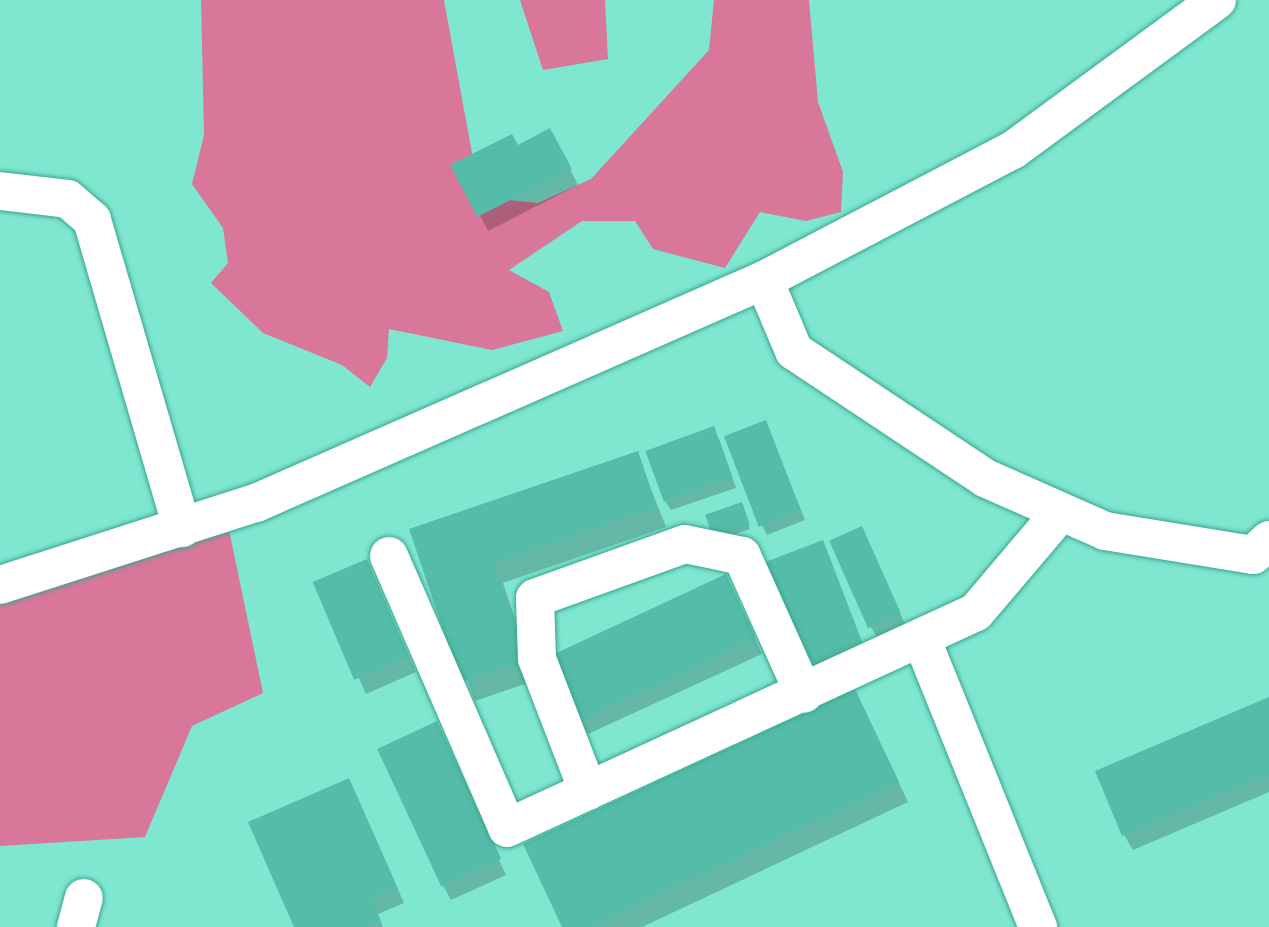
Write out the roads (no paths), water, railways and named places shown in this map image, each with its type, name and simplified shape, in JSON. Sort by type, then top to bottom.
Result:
[{"type":"lane","points":[[0,585],[182,528],[764,280],[1014,150],[1217,0]]},
{"type":"lane","points":[[0,190],[68,200],[92,220],[182,528]]},
{"type":"lane","points":[[764,280],[794,351],[935,447],[1059,514],[1264,553]]},
{"type":"lane","points":[[389,556],[507,828],[976,612],[1059,514]]},
{"type":"lane","points":[[588,791],[537,659],[534,598],[685,544],[742,556],[804,694]]},
{"type":"lane","points":[[922,640],[1038,927]]}]
